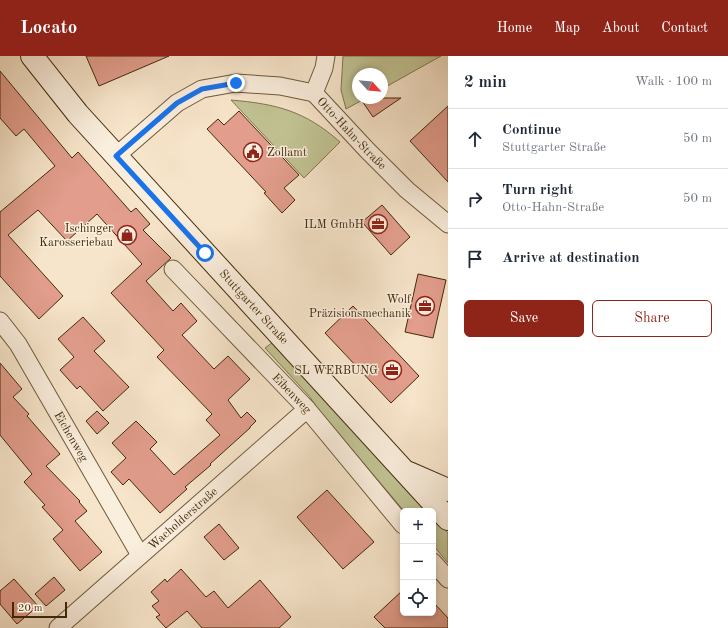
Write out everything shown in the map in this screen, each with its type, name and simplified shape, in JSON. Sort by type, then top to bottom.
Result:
[{"type":"main road","name":"Stuttgarter Straße","points":[[32,56],[78,114],[448,519]]},
{"type":"main road","points":[[404,471],[448,490]]},
{"type":"street","points":[[314,92],[324,68],[326,56]]},
{"type":"street","name":"Otto-Hahn-Straße","points":[[116,156],[177,103],[202,89],[236,83],[280,86],[314,92],[367,150],[407,190],[448,224]]},
{"type":"street","name":"Eibenweg","points":[[173,269],[307,409],[400,521]]},
{"type":"street","name":"Eichenweg","points":[[0,320],[18,344],[140,555]]},
{"type":"street","name":"Wacholderstraße","points":[[58,628],[307,409]]},
{"type":"street","points":[[436,565],[448,579]]},
{"type":"green space","points":[[343,56],[441,56],[388,86],[388,68],[352,68],[352,104],[355,104],[346,109],[341,90]]},
{"type":"green space","points":[[231,100],[263,104],[290,111],[315,123],[340,142],[304,178]]},
{"type":"green space","points":[[273,342],[426,508],[401,508],[317,408],[310,397],[265,348]]},
{"type":"green space","points":[[436,519],[448,533],[448,563],[436,549]]},
{"type":"building","points":[[86,56],[169,56],[99,86]]},
{"type":"building","points":[[0,71],[72,158],[78,152],[131,212],[136,208],[150,224],[143,230],[171,258],[146,281],[173,311],[181,303],[197,321],[182,335],[214,369],[228,356],[250,379],[228,400],[241,418],[247,412],[256,421],[210,464],[211,465],[185,487],[187,489],[160,513],[129,479],[123,485],[111,472],[126,458],[112,443],[136,421],[157,442],[150,449],[174,475],[220,435],[206,420],[212,414],[157,357],[164,350],[111,293],[142,264],[97,214],[67,241],[38,210],[8,235],[63,296],[39,319],[0,276],[0,212],[55,166],[24,129],[16,136],[0,118]]},
{"type":"building","points":[[388,98],[401,98],[373,117],[364,104],[388,104]]},
{"type":"building","points":[[448,106],[448,182],[410,141]]},
{"type":"building","name":"Zollamt","points":[[239,111],[299,175],[284,188],[295,200],[282,213],[264,193],[266,192],[207,129],[218,119],[224,125]]},
{"type":"building","points":[[382,205],[410,237],[391,255],[362,222]]},
{"type":"building","name":"Wolf Präzisionsmechanik","points":[[418,274],[446,280],[433,338],[405,332]]},
{"type":"building","points":[[353,306],[419,376],[391,403],[325,333]]},
{"type":"building","points":[[83,317],[105,341],[94,351],[129,387],[103,411],[80,386],[77,389],[60,370],[74,357],[58,339]]},
{"type":"building","points":[[0,363],[22,389],[13,397],[29,414],[27,416],[60,454],[46,466],[80,501],[79,502],[87,511],[75,521],[102,552],[80,571],[53,539],[63,530],[42,507],[45,505],[24,482],[32,474],[0,435]]},
{"type":"building","points":[[97,411],[109,423],[97,434],[86,421]]},
{"type":"building","points":[[327,490],[374,542],[343,569],[297,517]]},
{"type":"building","points":[[219,524],[239,548],[224,560],[204,537]]},
{"type":"building","points":[[181,569],[206,597],[214,591],[228,608],[260,580],[291,617],[279,628],[202,628],[187,611],[166,628],[156,617],[160,615],[152,606],[159,601],[151,592],[165,579],[167,582]]},
{"type":"building","points":[[54,577],[65,590],[46,606],[35,594]]},
{"type":"building","points":[[14,579],[38,606],[17,624],[0,604],[0,591]]},
{"type":"building","points":[[400,593],[400,616],[436,616],[436,605],[448,618],[448,628],[385,628],[374,617]]},
{"type":"place","name":"Zollamt","points":[[253,152]]},
{"type":"place","name":"ILM GmbH","points":[[378,224]]},
{"type":"place","name":"Ischinger Karosseriebau","points":[[127,235]]},
{"type":"place","name":"Wolf Präzisionsmechanik","points":[[425,306]]},
{"type":"place","name":"SL WERBUNG","points":[[392,370]]},
{"type":"route","points":[[205,253],[116,156],[177,103],[202,89],[236,83]]}]
